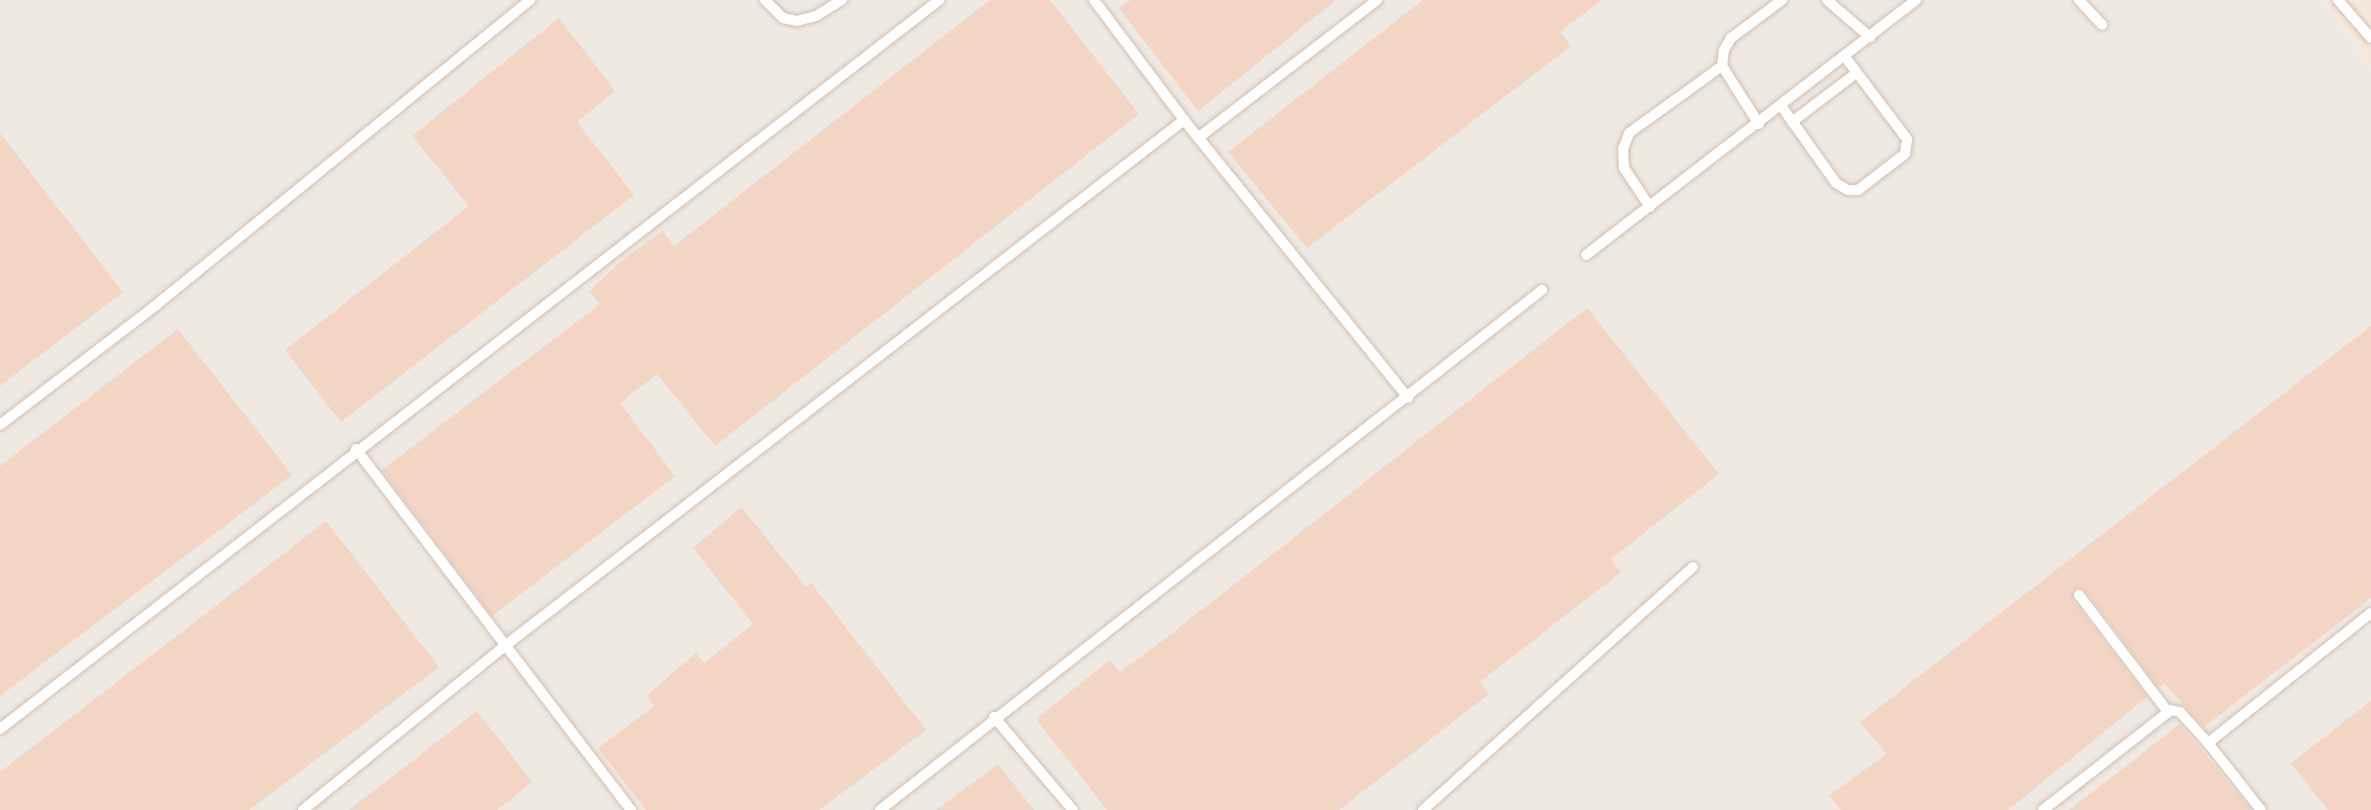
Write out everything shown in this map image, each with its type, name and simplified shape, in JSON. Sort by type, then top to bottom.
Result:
[{"type":"lane","points":[[0,425],[155,306],[530,0]]},
{"type":"lane","points":[[765,0],[783,18],[797,21],[816,16],[842,0]]},
{"type":"lane","points":[[0,729],[319,482],[356,449],[939,0]]},
{"type":"lane","points":[[1094,0],[1198,138],[1408,398]]},
{"type":"lane","points":[[1198,138],[1377,0]]},
{"type":"lane","points":[[1650,207],[1624,168],[1623,149],[1629,133],[1722,66],[1731,38],[1782,0]]},
{"type":"lane","points":[[1827,0],[1870,36]]},
{"type":"lane","points":[[1586,255],[1759,124],[1916,0]]},
{"type":"lane","points":[[2079,0],[2102,25]]},
{"type":"lane","points":[[2338,0],[2371,38]]},
{"type":"lane","points":[[1782,106],[1836,183],[1848,190],[1858,190],[1905,154],[1907,139],[1855,74],[1845,57]]},
{"type":"lane","points":[[1722,66],[1759,124]]},
{"type":"lane","points":[[1792,122],[1855,74]]},
{"type":"lane","points":[[303,810],[506,645],[1184,120]]},
{"type":"lane","points":[[880,810],[994,717],[1408,398],[1542,290]]},
{"type":"lane","points":[[356,449],[632,810]]},
{"type":"lane","points":[[1423,810],[1693,567]]},
{"type":"lane","points":[[2079,594],[2168,712]]},
{"type":"lane","points":[[2208,743],[2371,613]]},
{"type":"lane","points":[[2043,810],[2168,712],[2180,712],[2208,743],[2261,810]]},
{"type":"lane","points":[[994,717],[1073,810]]},
{"type":"shaded area","points":[[0,0],[2322,0],[2371,67],[2371,810],[0,810]]},
{"type":"shaded area","points":[[2322,0],[2371,0],[2371,67]]},
{"type":"building","points":[[990,0],[1050,0],[1139,114],[715,446],[657,374],[620,403],[675,476],[492,616],[382,470],[600,304],[589,291],[625,258],[663,231],[674,246]]},
{"type":"building","points":[[1131,0],[1336,0],[1198,111],[1119,8]]},
{"type":"building","points":[[1423,0],[1602,0],[1560,32],[1571,46],[1307,248],[1228,152]]},
{"type":"building","points":[[559,18],[615,91],[577,122],[634,195],[341,422],[285,350],[469,206],[412,136]]},
{"type":"building","points":[[0,133],[123,292],[0,386]]},
{"type":"building","points":[[1587,308],[1719,474],[1611,559],[1621,572],[1480,682],[1489,694],[1339,810],[1107,810],[1036,719],[1110,660],[1120,672],[1162,641]]},
{"type":"building","points":[[2371,326],[2371,598],[2204,727],[2164,683],[2159,688],[2085,590],[2077,588],[2073,600],[2147,697],[2008,810],[1841,810],[1829,796],[1886,754],[1860,722]]},
{"type":"building","points":[[178,329],[292,475],[0,696],[0,466]]},
{"type":"building","points":[[741,507],[806,587],[811,583],[926,730],[819,810],[646,810],[598,748],[654,706],[646,696],[696,653],[704,663],[753,624],[693,548]]},
{"type":"building","points":[[326,521],[439,667],[249,810],[0,810],[0,772]]},
{"type":"building","points":[[2371,701],[2371,810],[2328,810],[2291,763]]},
{"type":"building","points":[[477,711],[532,782],[497,810],[349,810]]},
{"type":"building","points":[[2180,724],[2251,810],[2069,810],[2134,760]]},
{"type":"building","points":[[998,764],[1034,810],[936,810]]}]
